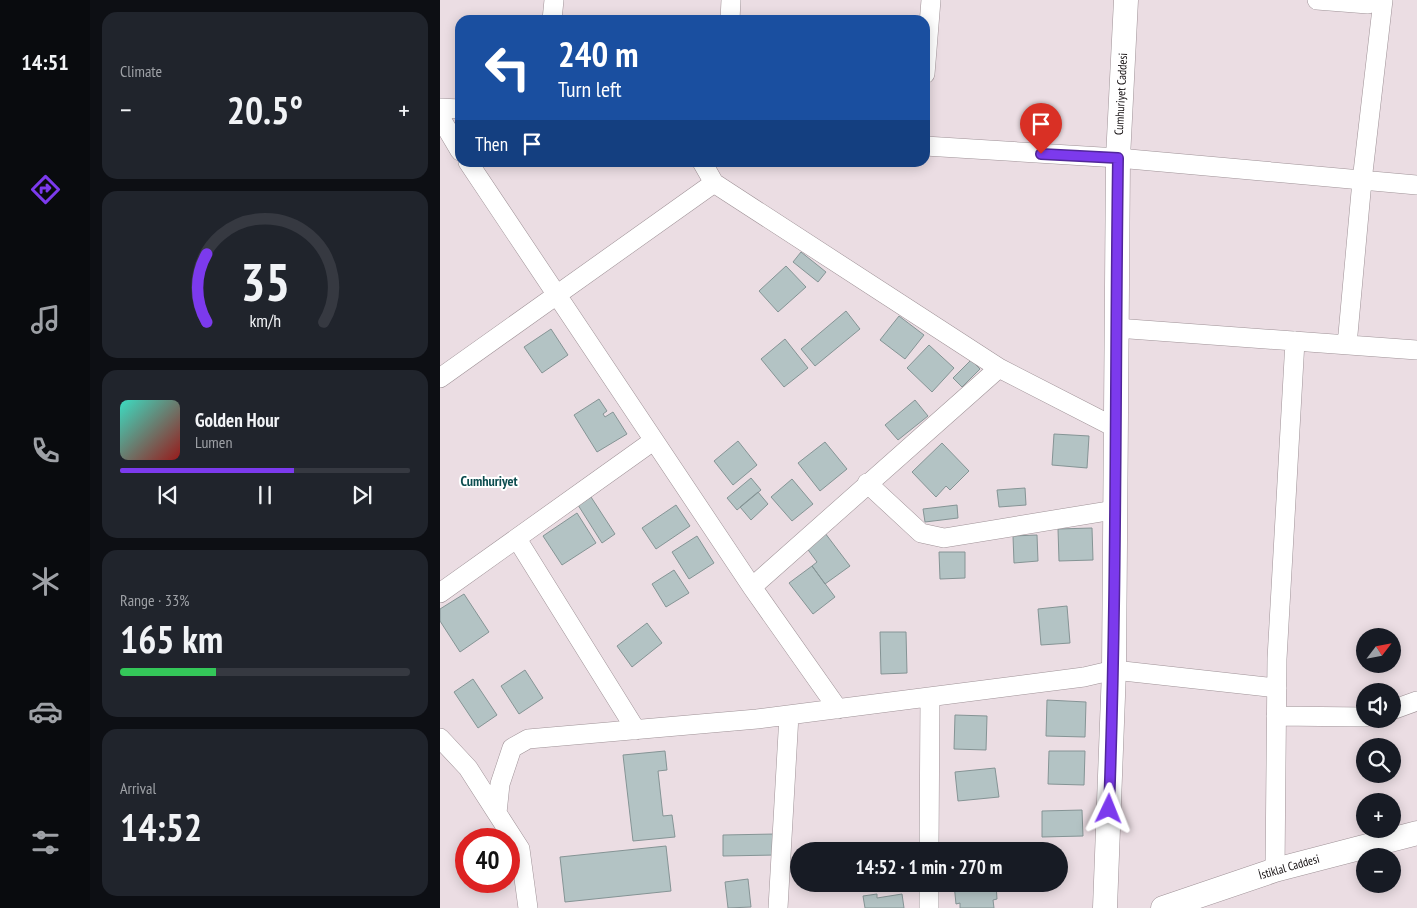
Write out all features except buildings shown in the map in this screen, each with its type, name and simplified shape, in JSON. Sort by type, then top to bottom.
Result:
[{"type":"street","points":[[552,15],[554,0]]},
{"type":"street","points":[[730,15],[731,0]]},
{"type":"street","points":[[930,15],[931,0]]},
{"type":"street","name":"Cumhuriyet Caddesi","points":[[1105,908],[1114,670],[1114,427],[1118,158],[1126,0]]},
{"type":"street","points":[[1317,0],[1368,4],[1378,0]]},
{"type":"street","points":[[1346,345],[1362,181],[1383,0]]},
{"type":"street","points":[[440,108],[455,109]]},
{"type":"street","points":[[440,117],[455,142]]},
{"type":"street","points":[[930,146],[1118,158],[1417,185]]},
{"type":"street","points":[[471,167],[752,587],[838,709]]},
{"type":"street","points":[[705,167],[714,183],[999,368],[1114,427]]},
{"type":"street","points":[[440,378],[714,183]]},
{"type":"street","points":[[1116,328],[1417,350]]},
{"type":"street","points":[[1274,870],[1276,688],[1295,341]]},
{"type":"street","points":[[752,587],[999,368]]},
{"type":"street","points":[[440,592],[654,441]]},
{"type":"street","points":[[868,484],[921,533],[944,538],[1114,510]]},
{"type":"street","points":[[517,539],[636,730]]},
{"type":"street","points":[[497,813],[500,784],[512,748],[528,740],[789,715],[1084,677],[1114,670],[1276,688]]},
{"type":"street","points":[[929,842],[930,697]]},
{"type":"street","points":[[1401,707],[1417,701]]},
{"type":"street","points":[[778,908],[789,715]]},
{"type":"street","points":[[1276,716],[1356,717]]},
{"type":"street","points":[[440,738],[468,768],[520,849],[528,908]]},
{"type":"street","name":"İstiklal Caddesi","points":[[1163,908],[1274,870],[1417,833]]},
{"type":"street","points":[[929,892],[929,908]]},
{"type":"district","name":"Cumhuriyet","points":[[489,481]]},
{"type":"route","points":[[1041,154],[1118,158],[1114,427],[1114,670],[1109,809]]}]
